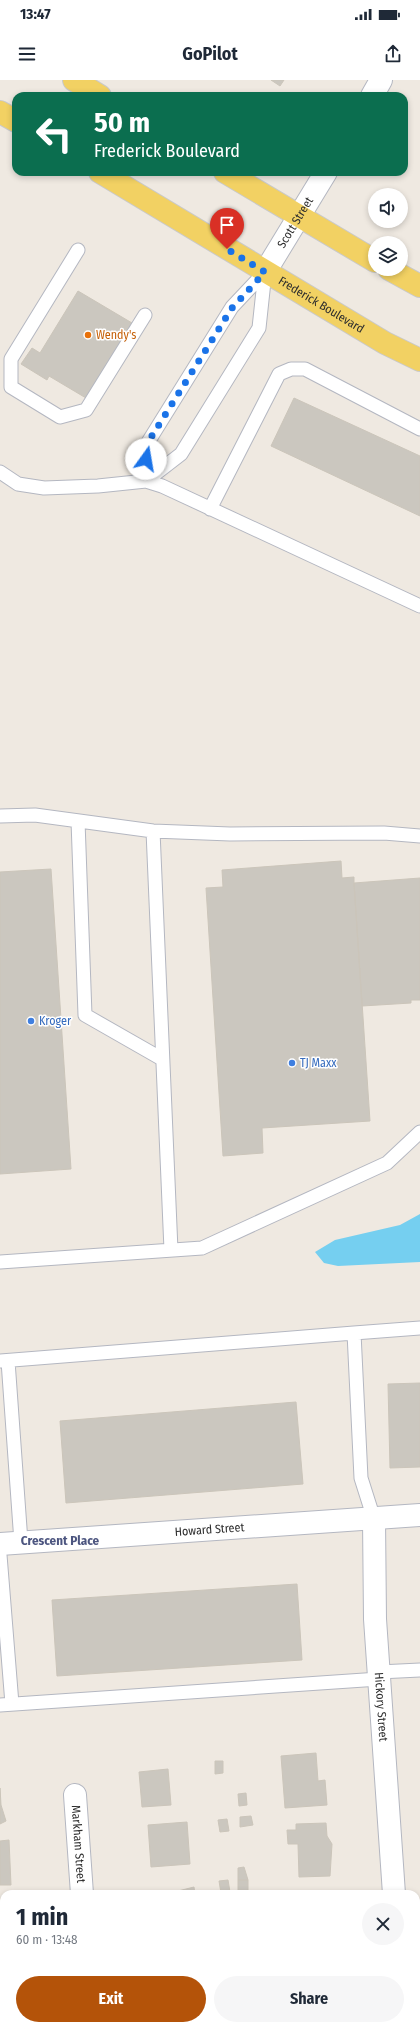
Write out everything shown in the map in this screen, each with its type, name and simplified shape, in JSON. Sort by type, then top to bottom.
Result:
[{"type":"main road","points":[[74,80],[94,92]]},
{"type":"main road","points":[[0,112],[12,119]]},
{"type":"main road","name":"Frederick Boulevard","points":[[107,176],[385,344],[420,360]]},
{"type":"main road","points":[[232,176],[368,257]]},
{"type":"main road","points":[[402,276],[420,286]]},
{"type":"street","points":[[374,92],[382,80]]},
{"type":"street","name":"Scott Street","points":[[265,272],[324,176]]},
{"type":"street","name":"Howard Street","points":[[10,1543],[420,1515]]},
{"type":"street","name":"Hickory Street","points":[[374,1518],[375,1619],[394,1890]]},
{"type":"street","name":"Markham Street","points":[[75,1795],[82,1890]]},
{"type":"lane","points":[[78,250],[11,359],[11,387],[60,417],[86,410],[144,315]]},
{"type":"lane","points":[[146,481],[181,454],[259,328],[265,272]]},
{"type":"lane","points":[[146,481],[145,447],[232,308],[265,272]]},
{"type":"lane","points":[[210,509],[279,374],[290,368],[305,368],[420,429]]},
{"type":"lane","points":[[0,472],[18,484],[44,488],[98,486],[146,481],[420,606]]},
{"type":"lane","points":[[0,816],[35,815],[153,831],[230,834],[384,832],[420,836]]},
{"type":"lane","points":[[78,821],[85,1015],[162,1059]]},
{"type":"lane","points":[[153,831],[171,1250]]},
{"type":"lane","points":[[0,1262],[202,1248],[387,1162],[420,1132]]},
{"type":"lane","points":[[10,1543],[4,1361],[420,1328]]},
{"type":"lane","points":[[354,1333],[361,1478],[374,1518]]},
{"type":"lane","points":[[0,1555],[6,1705],[379,1676],[420,1670]]},
{"type":"water","points":[[420,1214],[420,1262],[338,1266],[324,1263],[315,1252],[335,1240],[400,1225]]},
{"type":"building","points":[[271,80],[284,80],[280,86]]},
{"type":"building","name":"Wendy's","points":[[78,291],[132,323],[86,398],[49,376],[47,380],[21,364],[32,348],[40,353]]},
{"type":"building","points":[[294,398],[420,456],[420,516],[271,446]]},
{"type":"building","name":"TJ Maxx","points":[[341,861],[342,878],[354,877],[370,1121],[262,1128],[263,1153],[223,1156],[206,888],[223,887],[222,870]]},
{"type":"building","name":"Kroger","points":[[51,869],[71,1169],[0,1174],[0,872]]},
{"type":"building","points":[[420,878],[420,1000],[411,1000],[411,1003],[362,1006],[354,883]]},
{"type":"building","points":[[420,1383],[420,1467],[390,1468],[388,1384]]},
{"type":"building","points":[[296,1402],[303,1484],[66,1503],[60,1421]]},
{"type":"building","points":[[297,1584],[302,1660],[57,1676],[52,1600]]},
{"type":"building","points":[[316,1753],[318,1781],[325,1780],[327,1805],[285,1808],[281,1756]]},
{"type":"building","points":[[215,1761],[223,1761],[223,1773],[215,1774]]},
{"type":"building","points":[[168,1769],[171,1805],[142,1807],[139,1772]]},
{"type":"building","points":[[0,1788],[1,1805],[6,1821],[0,1824]]},
{"type":"building","points":[[246,1793],[247,1805],[239,1806],[238,1794]]},
{"type":"building","points":[[251,1816],[253,1825],[240,1827],[240,1817]]},
{"type":"building","points":[[227,1819],[229,1831],[220,1832],[218,1820]]},
{"type":"building","points":[[187,1822],[190,1864],[151,1867],[148,1825]]},
{"type":"building","points":[[326,1823],[327,1836],[332,1844],[330,1876],[299,1877],[298,1844],[288,1844],[287,1830],[296,1830],[296,1824]]},
{"type":"building","points":[[9,1840],[11,1885],[0,1885],[0,1841]]},
{"type":"building","points":[[244,1867],[248,1880],[238,1880],[238,1868]]},
{"type":"building","points":[[228,1880],[230,1890],[220,1890],[219,1881]]},
{"type":"building","points":[[238,1880],[248,1880],[248,1890],[238,1890]]},
{"type":"building","points":[[194,1887],[194,1890],[182,1890]]},
{"type":"place","name":"Wendy's","points":[[88,335]]},
{"type":"place","name":"Kroger","points":[[31,1021]]},
{"type":"place","name":"TJ Maxx","points":[[292,1063]]},
{"type":"district","name":"Crescent Place","points":[[60,1540]]},
{"type":"route","points":[[146,459],[145,447],[232,308],[265,272],[227,249]]}]
